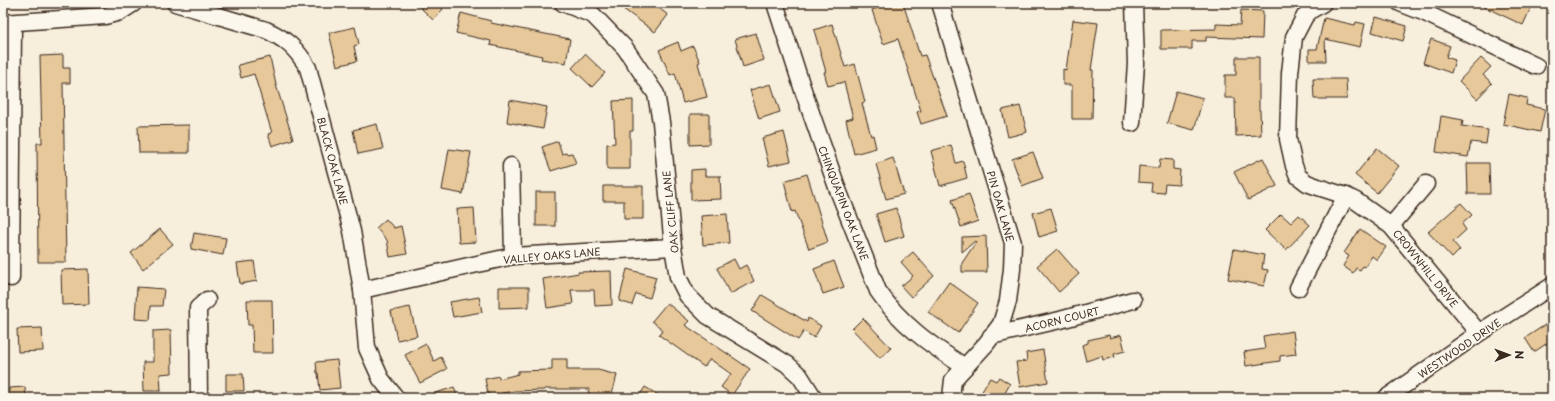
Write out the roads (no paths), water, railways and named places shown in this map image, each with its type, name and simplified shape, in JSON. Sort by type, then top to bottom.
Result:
[{"type":"street","points":[[11,278],[8,23],[105,16],[120,12],[134,3]]},
{"type":"street","name":"BLACK OAK LANE","points":[[175,3],[266,30],[280,36],[300,54],[308,68],[352,231],[362,290],[367,348],[381,379],[396,398]]},
{"type":"street","name":"OAK CLIFF LANE","points":[[563,3],[593,15],[626,48],[656,94],[661,122],[673,247],[678,277],[687,295],[708,316],[787,364],[800,376],[814,398]]},
{"type":"street","name":"CHINQUAPIN OAK LANE","points":[[775,3],[803,90],[838,190],[878,291],[885,302],[913,331],[965,367]]},
{"type":"street","name":"PIN OAK LANE","points":[[940,3],[1013,243],[1012,269],[1008,301],[1001,324],[953,380],[951,398]]},
{"type":"street","points":[[1132,123],[1136,63],[1134,3]]},
{"type":"street","name":"CROWNHILL DRIVE","points":[[1324,3],[1311,10],[1305,16],[1294,37],[1290,73],[1288,139],[1294,166],[1298,176],[1307,183],[1318,188],[1346,196],[1356,201],[1391,226],[1479,333]]},
{"type":"street","points":[[1400,3],[1423,12],[1536,66]]},
{"type":"street","points":[[511,166],[513,256]]},
{"type":"street","points":[[1391,226],[1426,184]]},
{"type":"street","points":[[1298,288],[1346,196]]},
{"type":"street","name":"VALLEY OAKS LANE","points":[[362,290],[513,256],[673,247]]},
{"type":"street","name":"WESTWOOD DRIVE","points":[[1386,398],[1479,333],[1552,286]]},
{"type":"street","points":[[199,398],[198,308],[207,300]]},
{"type":"street","name":"ACORN COURT","points":[[991,336],[1060,320],[1133,300]]}]
